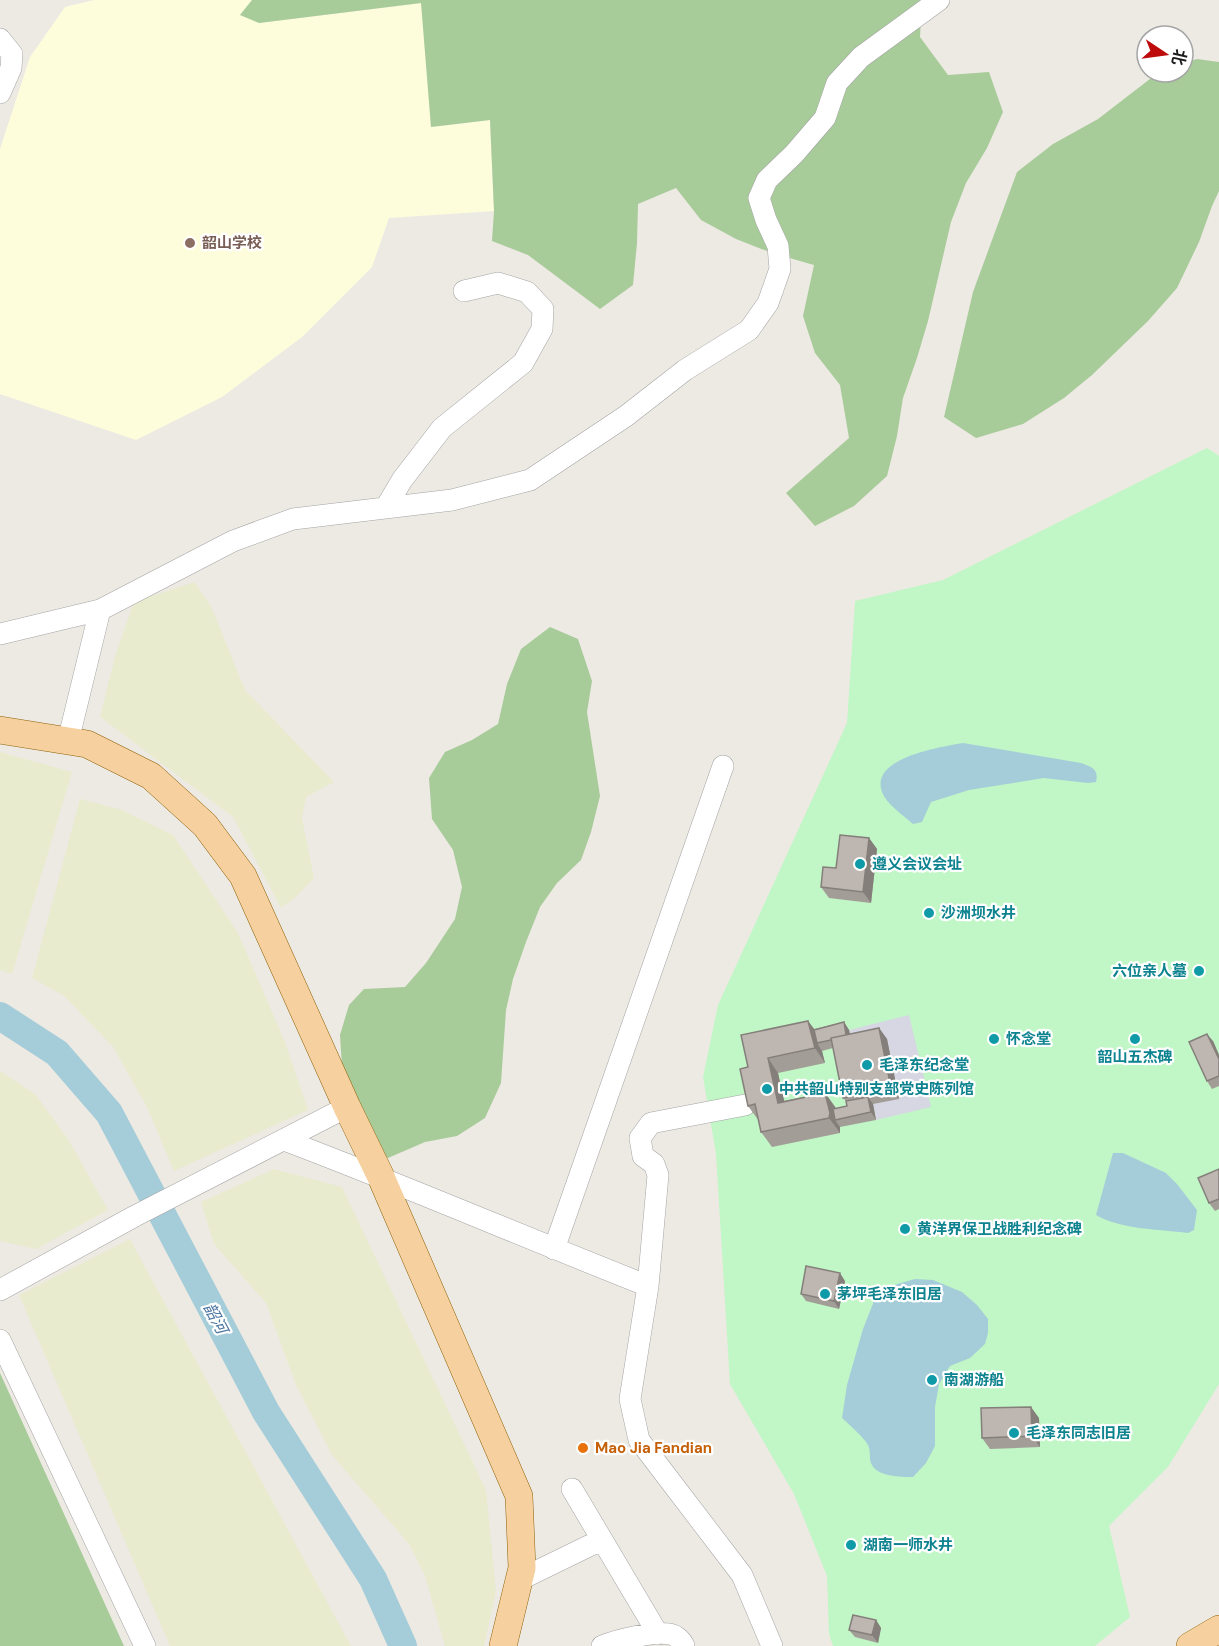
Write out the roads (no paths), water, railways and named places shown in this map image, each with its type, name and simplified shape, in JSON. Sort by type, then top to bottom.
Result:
[{"type":"main road","points":[[0,730],[87,744],[151,777],[205,825],[243,876],[381,1177],[519,1496],[522,1568],[509,1644]]},
{"type":"main road","points":[[1190,1646],[1219,1629]]},
{"type":"street","points":[[0,634],[100,610],[233,541],[293,519],[452,500],[530,480],[626,416],[685,370],[749,330],[768,303],[780,269],[778,246],[759,198],[767,180],[794,154],[825,118],[837,83],[861,57],[939,0]]},
{"type":"street","points":[[0,39],[12,54],[11,68],[0,93]]},
{"type":"street","points":[[386,507],[402,480],[442,428],[523,363],[542,330],[543,309],[527,292],[498,283],[464,291]]},
{"type":"street","points":[[68,741],[100,610]]},
{"type":"street","points":[[554,1249],[723,766]]},
{"type":"street","points":[[745,1105],[651,1123],[640,1138],[643,1156],[654,1164],[658,1175],[648,1286],[630,1399],[639,1440],[742,1575],[772,1646]]},
{"type":"street","points":[[0,1290],[135,1216],[347,1107]]},
{"type":"street","points":[[284,1140],[648,1286]]},
{"type":"street","points":[[0,1340],[145,1646]]},
{"type":"street","points":[[572,1489],[657,1634]]},
{"type":"street","points":[[519,1580],[601,1540]]},
{"type":"street","points":[[602,1646],[613,1641],[657,1634],[672,1634],[684,1646]]},
{"type":"water","points":[[963,743],[1081,763],[1094,769],[1096,782],[1044,778],[969,790],[931,802],[922,822],[913,824],[885,798],[881,782],[885,771],[895,763],[924,751]]},
{"type":"water","points":[[1113,1153],[1123,1153],[1166,1173],[1197,1210],[1194,1230],[1188,1233],[1141,1228],[1118,1224],[1096,1215]]},
{"type":"water","points":[[915,1279],[933,1280],[962,1292],[988,1319],[988,1333],[985,1344],[970,1358],[950,1366],[939,1384],[935,1407],[935,1446],[926,1463],[913,1477],[902,1477],[883,1474],[874,1468],[870,1461],[867,1443],[842,1418],[847,1385],[863,1329],[876,1296],[894,1285]]},
{"type":"waterway","name":"韶河","points":[[0,1016],[57,1053],[109,1113],[266,1412],[373,1579],[403,1646]]},
{"type":"place","name":"韶山学校","points":[[190,243]]},
{"type":"place","name":"遵义会议会址","points":[[860,864]]},
{"type":"place","name":"沙洲坝水井","points":[[929,913]]},
{"type":"place","name":"六位亲人墓","points":[[1199,971]]},
{"type":"place","name":"怀念堂","points":[[994,1039]]},
{"type":"place","name":"韶山五杰碑","points":[[1135,1039]]},
{"type":"place","name":"毛泽东纪念堂","points":[[867,1065]]},
{"type":"place","name":"中共韶山特别支部党史陈列馆","points":[[767,1089]]},
{"type":"place","name":"黄洋界保卫战胜利纪念碑","points":[[905,1229]]},
{"type":"place","name":"茅坪毛泽东旧居","points":[[825,1294]]},
{"type":"place","name":"南湖游船","points":[[932,1380]]},
{"type":"place","name":"毛泽东同志旧居","points":[[1014,1433]]},
{"type":"place","name":"Mao Jia Fandian","points":[[583,1448]]},
{"type":"place","name":"湖南一师水井","points":[[851,1545]]}]
